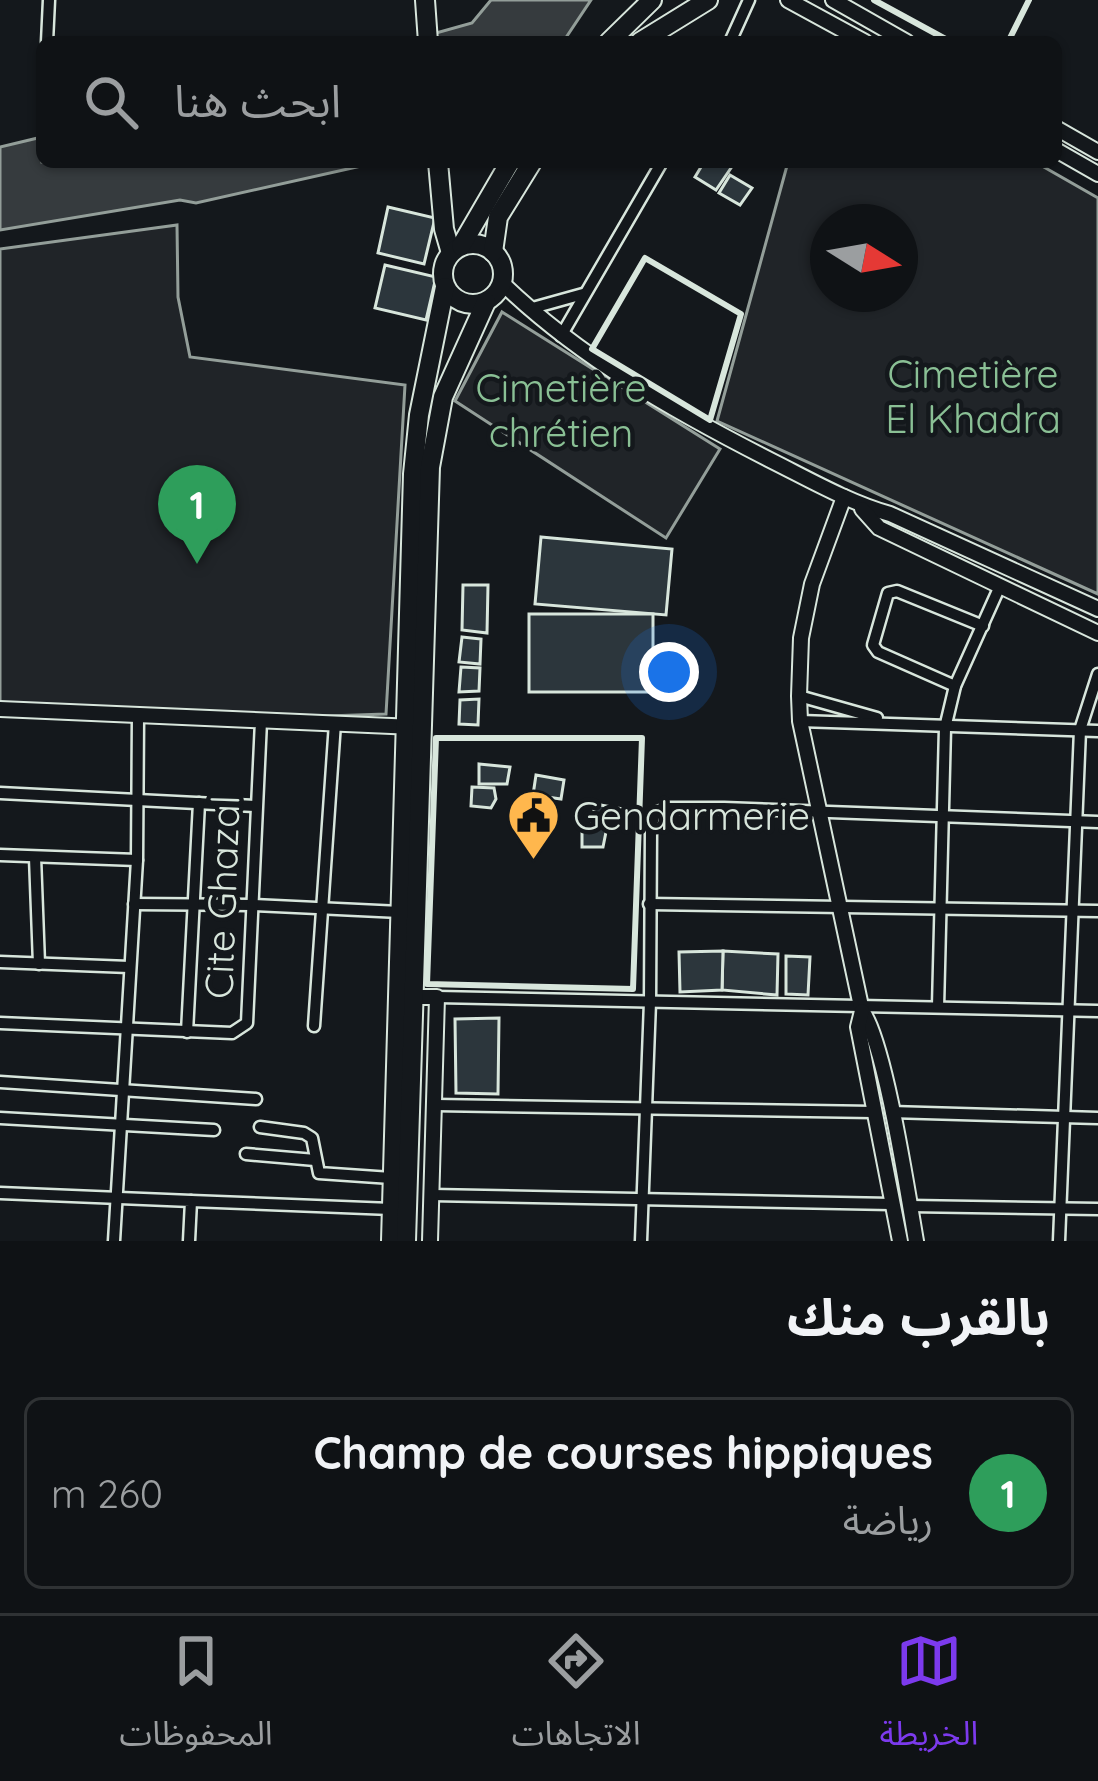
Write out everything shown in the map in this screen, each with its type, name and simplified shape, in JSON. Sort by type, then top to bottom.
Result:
[{"type":"main road","points":[[615,36],[652,0]]},
{"type":"main road","points":[[650,36],[708,0]]},
{"type":"main road","points":[[425,1],[428,36]]},
{"type":"main road","points":[[438,168],[441,198],[456,249]]},
{"type":"main road","points":[[406,1241],[413,998],[413,474],[419,416],[445,287],[442,269],[506,168]]},
{"type":"main road","points":[[493,252],[499,217],[528,168]]},
{"type":"main road","points":[[391,1241],[400,912],[430,467],[452,370],[486,302],[502,283],[502,266],[493,252],[478,244],[456,249]]},
{"type":"main road","points":[[445,287],[458,301],[486,302]]},
{"type":"street","points":[[47,36],[49,0]]},
{"type":"street","points":[[733,36],[749,0]]},
{"type":"street","points":[[788,0],[855,36]]},
{"type":"street","points":[[833,0],[896,36]]},
{"type":"street","points":[[1062,131],[1098,152]]},
{"type":"street","points":[[1062,153],[1098,174]]},
{"type":"street","points":[[560,336],[658,168]]},
{"type":"street","points":[[502,283],[560,336],[646,394],[851,501],[890,514],[1098,609]]},
{"type":"street","points":[[529,309],[584,294]]},
{"type":"street","points":[[851,501],[879,528],[1098,632]]},
{"type":"street","points":[[851,501],[812,584],[801,638],[800,721],[861,1007],[870,1024],[891,1112],[916,1241]]},
{"type":"street","points":[[938,1006],[945,728],[955,686],[1000,586]]},
{"type":"street","points":[[955,686],[878,652],[873,645],[888,593],[897,591],[983,626]]},
{"type":"street","points":[[1059,1241],[1080,730],[1098,674]]},
{"type":"street","points":[[799,696],[892,722]]},
{"type":"street","points":[[0,709],[414,726]]},
{"type":"street","points":[[114,1241],[140,801],[138,717]]},
{"type":"street","name":"Cite Ghazal","points":[[0,1023],[232,1034],[247,1023],[261,721]]},
{"type":"street","points":[[800,721],[1098,731]]},
{"type":"street","points":[[314,1026],[335,723]]},
{"type":"street","points":[[0,793],[255,806]]},
{"type":"street","points":[[187,1032],[199,803]]},
{"type":"street","points":[[641,1241],[651,829],[656,813],[661,809],[820,812],[1098,822]]},
{"type":"street","points":[[0,855],[137,860]]},
{"type":"street","points":[[35,856],[39,964]]},
{"type":"street","points":[[134,904],[400,912]]},
{"type":"street","points":[[649,904],[1098,911]]},
{"type":"street","points":[[0,962],[129,967]]},
{"type":"street","points":[[413,998],[1098,1011]]},
{"type":"street","points":[[430,1241],[437,998]]},
{"type":"street","points":[[861,1007],[857,1027],[900,1241]]},
{"type":"street","points":[[0,1082],[256,1100]]},
{"type":"street","points":[[436,1105],[873,1112]]},
{"type":"street","points":[[891,1112],[1098,1118]]},
{"type":"street","points":[[0,1118],[214,1130]]},
{"type":"street","points":[[260,1127],[304,1132],[312,1138],[319,1173],[392,1178]]},
{"type":"street","points":[[246,1154],[315,1160]]},
{"type":"street","points":[[0,1193],[391,1209]]},
{"type":"street","points":[[432,1195],[891,1204]]},
{"type":"street","points":[[189,1241],[191,1201]]},
{"type":"street","points":[[910,1206],[1098,1210]]},
{"type":"green space","name":"Cimetière El Khadra","points":[[786,168],[1046,168],[1098,198],[1098,594],[717,421]]},
{"type":"green space","points":[[177,225],[178,297],[190,357],[405,385],[386,714],[268,718],[0,706],[0,249]]},
{"type":"green space","name":"Cimetière chrétien","points":[[502,312],[720,449],[666,538],[455,401]]},
{"type":"shaded area","points":[[491,0],[591,0],[567,36],[425,36],[472,23]]},
{"type":"shaded area","points":[[36,138],[36,168],[352,168],[196,203],[180,200],[0,230],[0,147]]},
{"type":"building","points":[[700,168],[731,168],[716,190],[695,177]]},
{"type":"building","points":[[730,175],[752,188],[740,205],[719,193]]},
{"type":"building","points":[[388,207],[435,218],[424,264],[378,253]]},
{"type":"building","points":[[385,265],[436,277],[426,320],[375,308]]},
{"type":"building","points":[[541,537],[672,549],[666,615],[535,604]]},
{"type":"building","points":[[463,585],[488,585],[487,633],[462,630]]},
{"type":"building","points":[[529,614],[653,614],[653,692],[529,692]]},
{"type":"building","points":[[462,637],[481,639],[480,664],[459,662]]},
{"type":"building","points":[[461,667],[480,668],[479,691],[459,692]]},
{"type":"building","points":[[479,699],[478,725],[459,724],[460,700]]},
{"type":"building","points":[[479,764],[510,767],[507,784],[479,784]]},
{"type":"building","points":[[536,775],[564,780],[561,799],[533,795]]},
{"type":"building","points":[[472,787],[494,788],[496,799],[491,808],[471,806]]},
{"type":"building","points":[[523,801],[549,801],[547,822],[526,818]]},
{"type":"building","points":[[595,804],[623,809],[621,828],[592,825]]},
{"type":"building","points":[[582,826],[607,827],[603,847],[582,847]]},
{"type":"building","points":[[723,951],[778,954],[777,995],[722,990]]},
{"type":"building","points":[[723,951],[722,990],[680,992],[679,952]]},
{"type":"building","points":[[786,956],[810,957],[808,995],[786,994]]},
{"type":"building","points":[[499,1018],[498,1094],[456,1093],[455,1019]]},
{"type":"wall","points":[[874,0],[940,36]]},
{"type":"wall","points":[[1011,36],[1029,0]]},
{"type":"wall","points":[[645,258],[741,314],[710,420],[592,349],[645,258]]},
{"type":"wall","points":[[436,738],[642,738],[633,989],[427,984],[436,738]]},
{"type":"place","name":"Champ de courses hippiques","points":[[197,564]]},
{"type":"place","name":"Gendarmerie","points":[[534,862]]}]
